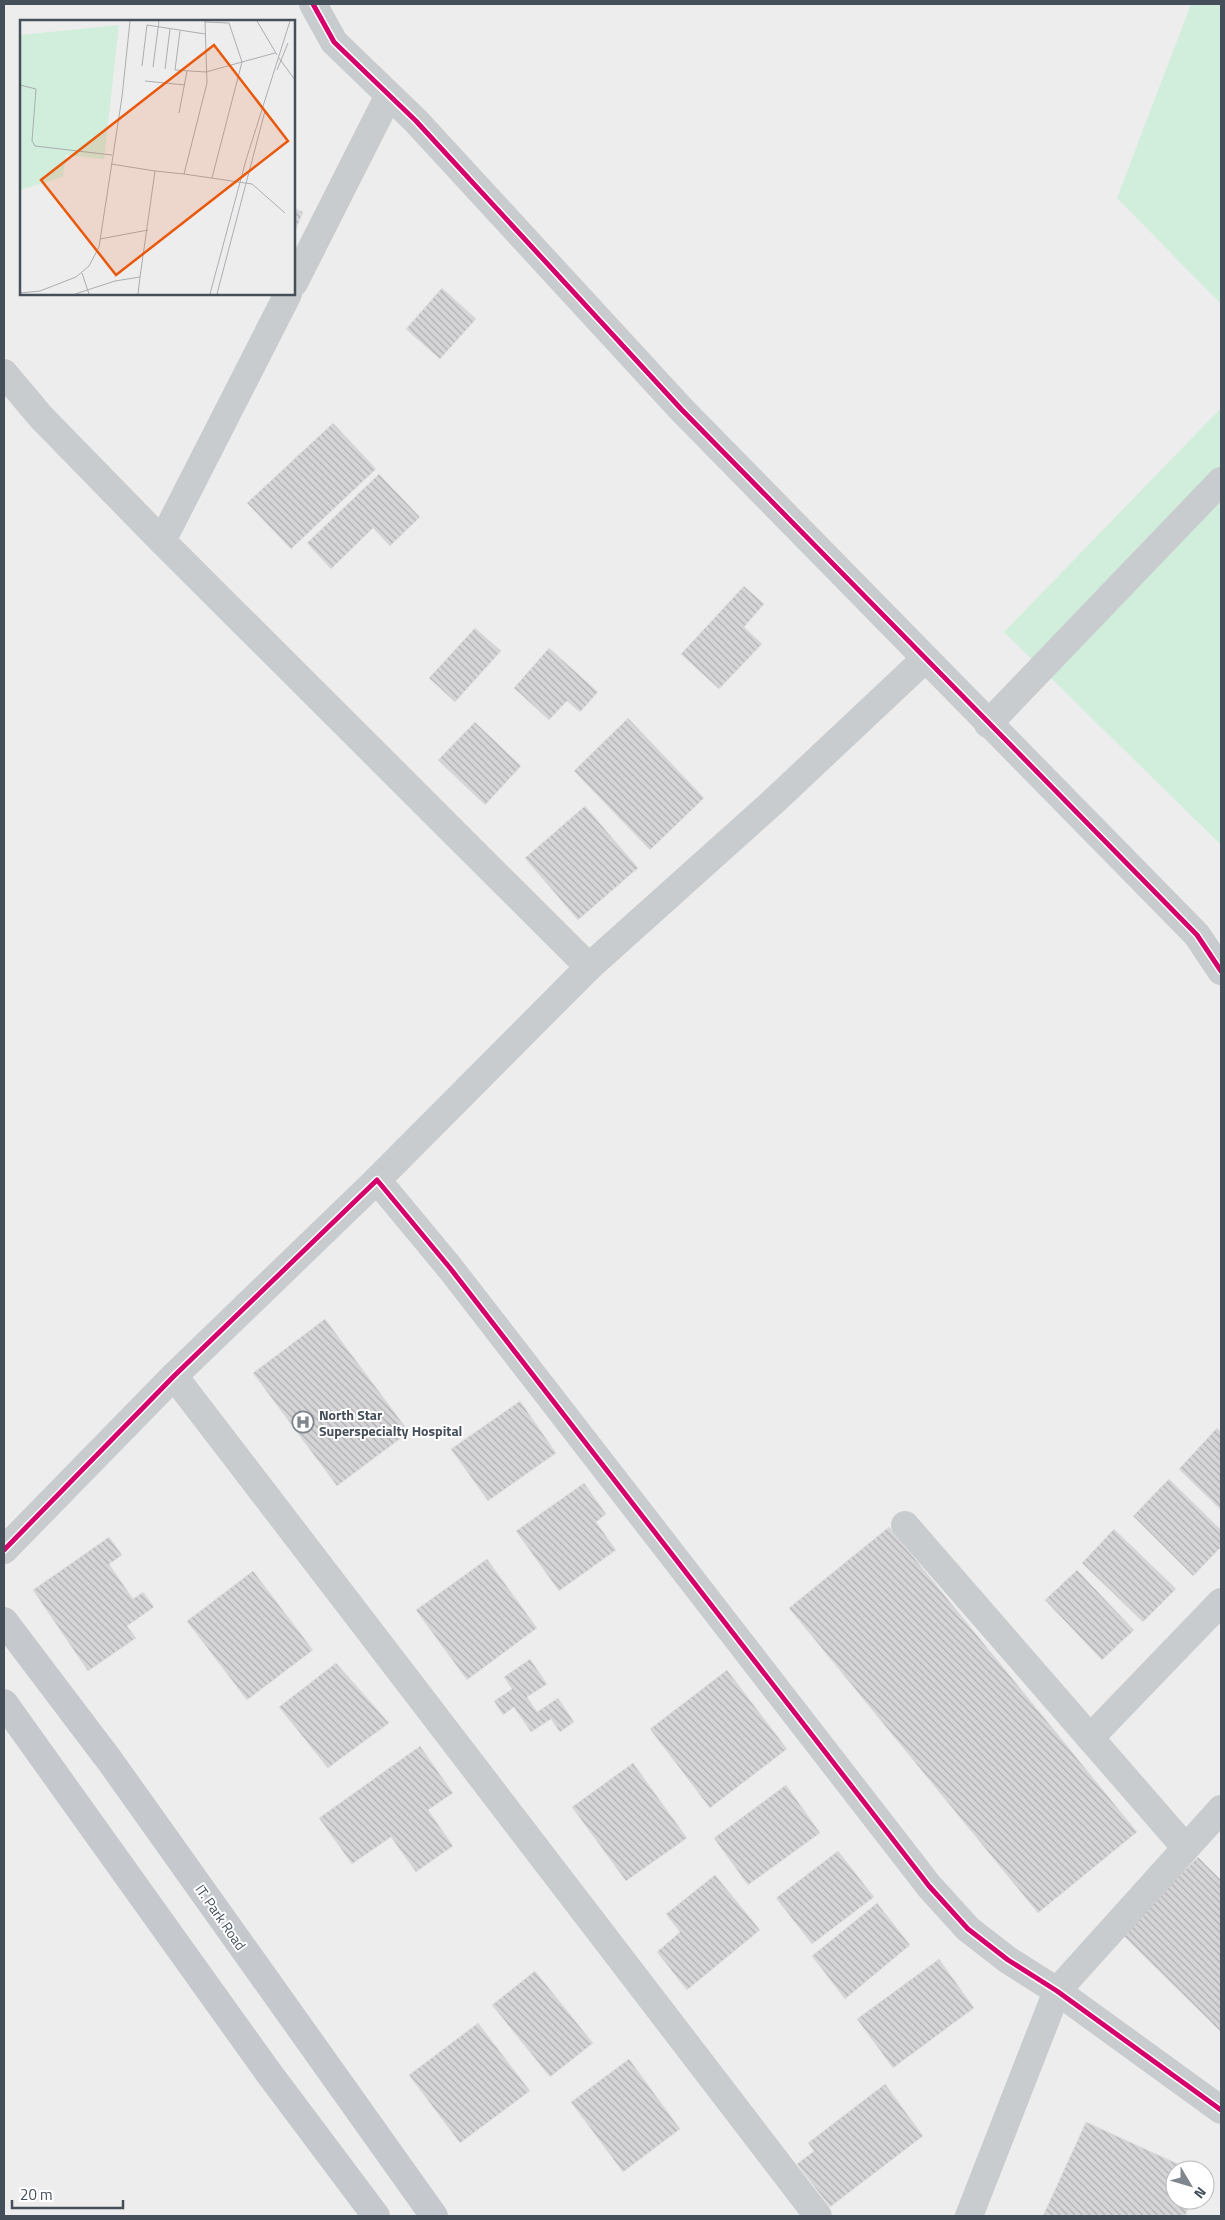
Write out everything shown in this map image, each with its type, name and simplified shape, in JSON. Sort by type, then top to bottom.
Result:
[{"type":"main road","name":"IT. Park Road","points":[[4,1621],[116,1769],[434,2216]]},
{"type":"main road","points":[[4,1703],[268,2072],[376,2216]]},
{"type":"street","points":[[313,4],[334,42],[388,97],[416,121],[682,410],[1196,935],[1221,971]]},
{"type":"street","points":[[295,281],[388,97]]},
{"type":"street","points":[[162,541],[287,295]]},
{"type":"street","points":[[4,373],[41,417],[162,541],[589,967]]},
{"type":"street","points":[[988,724],[1221,481]]},
{"type":"street","points":[[4,1550],[174,1376],[377,1180],[589,967],[774,801],[925,659]]},
{"type":"street","points":[[377,1180],[456,1276],[929,1886],[968,1929],[1008,1960],[1057,1991],[1221,2110]]},
{"type":"street","points":[[174,1376],[818,2216]]},
{"type":"street","points":[[905,1525],[1185,1847]]},
{"type":"street","points":[[1090,1738],[1221,1602]]},
{"type":"street","points":[[968,2216],[1057,1991],[1221,1809]]},
{"type":"green space","points":[[1191,4],[1221,4],[1221,304],[1117,198]]},
{"type":"green space","points":[[1221,408],[1221,845],[1004,632]]},
{"type":"building","points":[[295,208],[303,212],[295,232]]},
{"type":"building","points":[[442,288],[476,319],[440,359],[406,329]]},
{"type":"building","points":[[333,423],[376,469],[291,549],[247,503]]},
{"type":"building","points":[[379,474],[420,517],[390,546],[373,528],[331,569],[307,543]]},
{"type":"building","points":[[744,586],[764,604],[744,627],[762,644],[719,689],[681,654]]},
{"type":"building","points":[[475,628],[501,651],[455,702],[429,678]]},
{"type":"building","points":[[549,648],[598,692],[580,712],[567,701],[549,720],[514,688]]},
{"type":"building","points":[[628,718],[704,798],[650,850],[574,771]]},
{"type":"building","points":[[475,722],[521,766],[485,805],[438,760]]},
{"type":"building","points":[[585,806],[638,868],[578,920],[525,858]]},
{"type":"building","points":[[325,1319],[409,1432],[337,1486],[253,1373]]},
{"type":"building","points":[[520,1401],[556,1453],[488,1501],[451,1449]]},
{"type":"building","points":[[1217,1428],[1221,1432],[1221,1510],[1179,1469]]},
{"type":"building","points":[[1169,1479],[1221,1530],[1221,1547],[1193,1576],[1133,1516]]},
{"type":"building","points":[[584,1483],[606,1514],[596,1522],[616,1550],[559,1591],[516,1531]]},
{"type":"building","points":[[889,1527],[1137,1832],[1038,1913],[789,1608]]},
{"type":"building","points":[[1114,1529],[1176,1589],[1143,1622],[1082,1563]]},
{"type":"building","points":[[109,1537],[122,1555],[109,1564],[133,1599],[143,1592],[154,1607],[127,1626],[136,1638],[88,1671],[33,1590]]},
{"type":"building","points":[[487,1559],[537,1628],[467,1680],[416,1610]]},
{"type":"building","points":[[1077,1570],[1134,1630],[1102,1660],[1045,1600]]},
{"type":"building","points":[[253,1571],[313,1650],[247,1700],[187,1621]]},
{"type":"building","points":[[530,1659],[547,1684],[527,1697],[537,1712],[558,1698],[574,1722],[560,1732],[551,1719],[531,1732],[514,1707],[503,1715],[494,1701],[512,1689],[504,1677]]},
{"type":"building","points":[[336,1663],[389,1723],[328,1768],[279,1707]]},
{"type":"building","points":[[727,1670],[787,1749],[710,1808],[650,1729]]},
{"type":"building","points":[[420,1746],[453,1793],[428,1810],[453,1846],[416,1872],[391,1837],[352,1864],[319,1818]]},
{"type":"building","points":[[633,1763],[687,1838],[626,1881],[572,1807]]},
{"type":"building","points":[[786,1785],[820,1833],[748,1885],[714,1838]]},
{"type":"building","points":[[838,1851],[874,1897],[812,1944],[776,1898]]},
{"type":"building","points":[[1198,1857],[1221,1880],[1221,2032],[1121,1933]]},
{"type":"building","points":[[715,1875],[760,1930],[687,1990],[657,1952],[680,1932],[666,1914]]},
{"type":"building","points":[[877,1903],[910,1945],[845,1999],[812,1956]]},
{"type":"building","points":[[939,1959],[974,2008],[893,2068],[857,2019]]},
{"type":"building","points":[[535,1971],[593,2043],[550,2077],[492,2005]]},
{"type":"building","points":[[478,2023],[530,2091],[460,2143],[409,2075]]},
{"type":"building","points":[[629,2059],[680,2129],[623,2172],[571,2102]]},
{"type":"building","points":[[885,2084],[923,2136],[830,2207],[797,2164],[814,2151],[808,2143]]},
{"type":"building","points":[[1086,2122],[1169,2160],[1165,2160],[1165,2210],[1188,2210],[1185,2216],[1043,2216]]},
{"type":"cycle path","points":[[313,4],[334,42],[416,121],[682,410],[1197,935],[1221,971]]},
{"type":"cycle path","points":[[4,1550],[174,1376],[377,1180],[450,1268],[929,1886],[968,1929],[1008,1960],[1057,1991],[1221,2110]]},
{"type":"place","name":"North Star Superspecialty Hospital","points":[[303,1422]]}]
